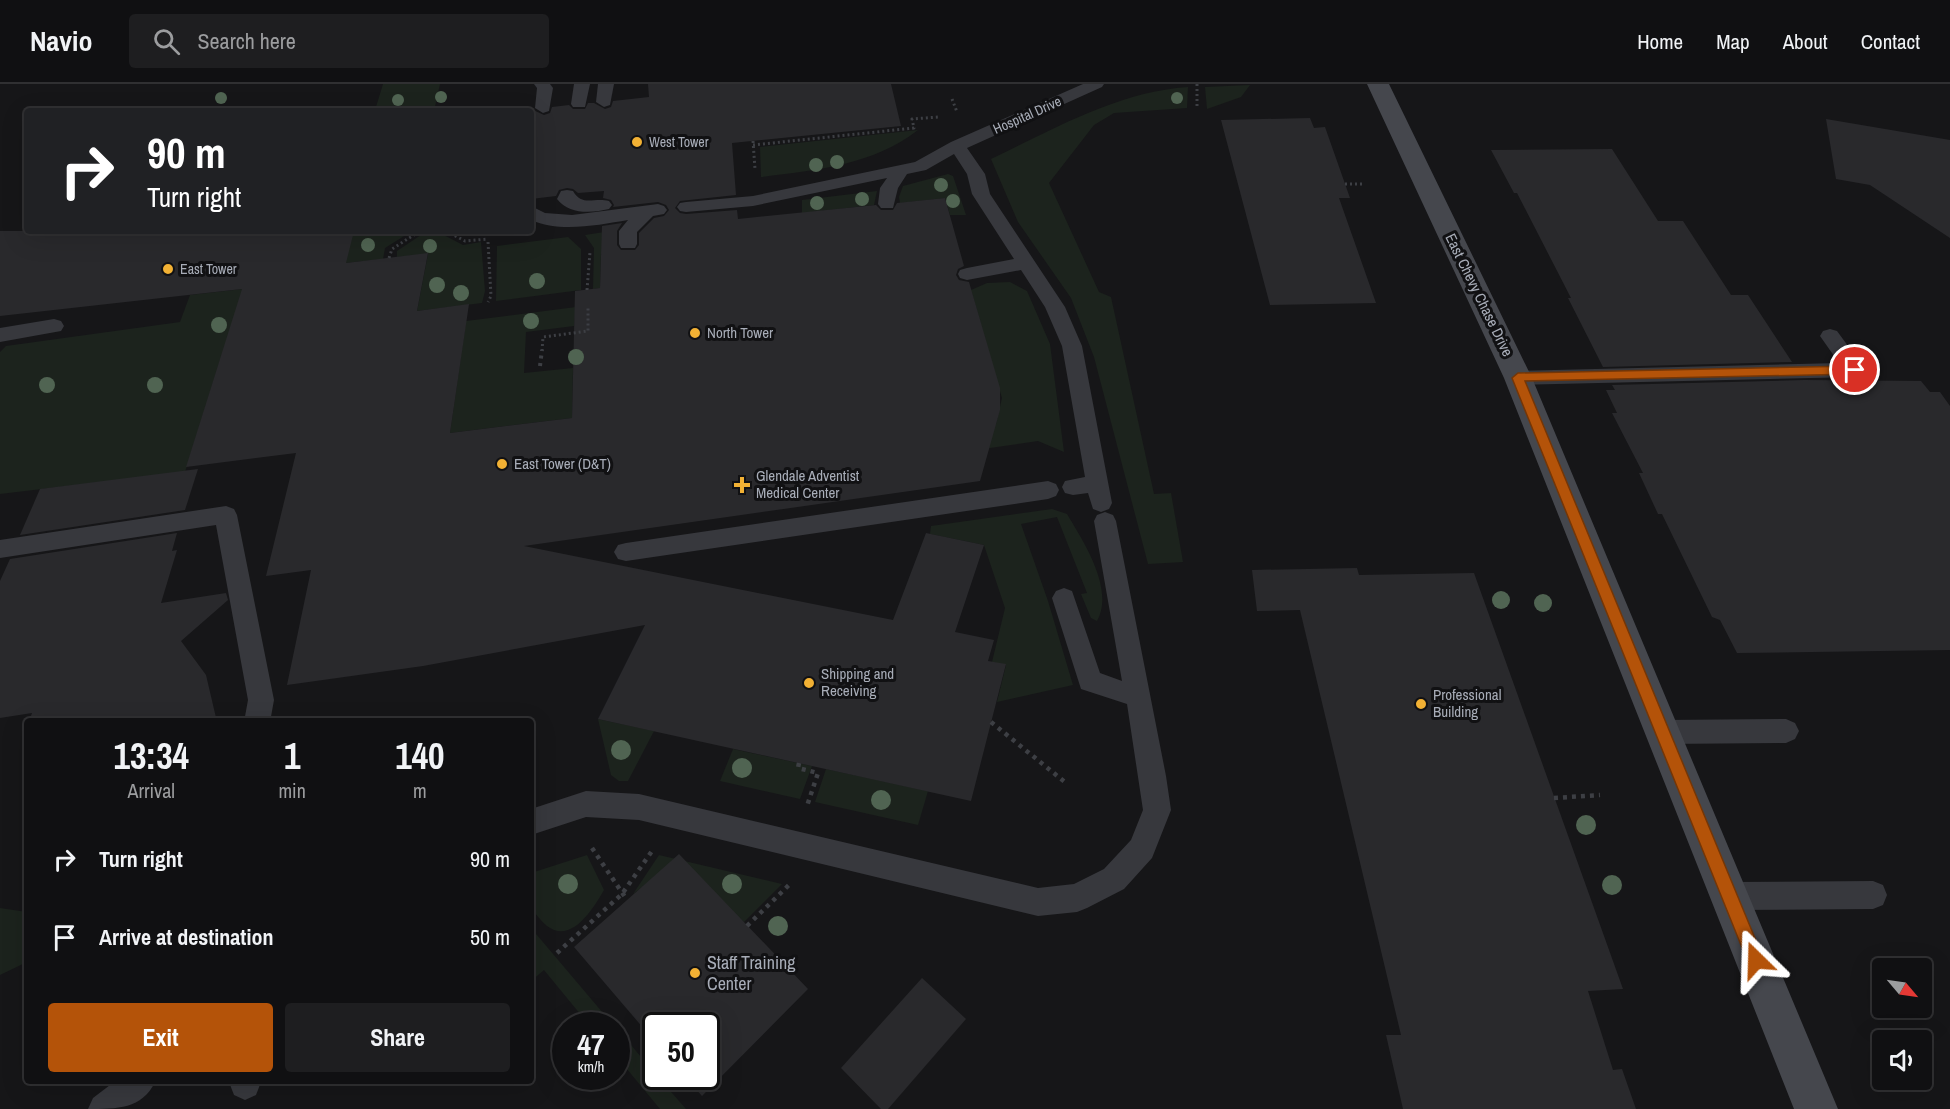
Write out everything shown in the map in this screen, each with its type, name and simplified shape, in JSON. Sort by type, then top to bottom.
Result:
[{"type":"main road","name":"East Chevy Chase Drive","points":[[1378,84],[1518,378],[1816,1109]]},
{"type":"lane","points":[[542,84],[545,88],[543,108]]},
{"type":"lane","points":[[579,104],[582,84]]},
{"type":"lane","points":[[604,102],[606,84]]},
{"type":"lane","name":"Hospital Drive","points":[[957,146],[1096,84]]},
{"type":"lane","points":[[957,146],[920,166],[753,201],[686,201],[826,177],[957,146]]},
{"type":"lane","points":[[534,821],[586,804],[639,807],[1038,902],[1077,898],[1114,879],[1142,849],[1157,810],[1154,776],[1072,346],[1055,307],[981,194],[976,174],[957,146]]},
{"type":"lane","points":[[887,204],[889,188],[901,170]]},
{"type":"lane","points":[[785,194],[790,215]]},
{"type":"lane","points":[[567,195],[566,199],[577,206],[596,199],[655,207]]},
{"type":"lane","points":[[534,216],[559,221],[655,207]]},
{"type":"lane","points":[[628,244],[628,231],[655,207]]},
{"type":"lane","points":[[967,274],[1026,263]]},
{"type":"lane","points":[[0,335],[54,326]]},
{"type":"lane","points":[[1518,378],[1855,370],[1830,336]]},
{"type":"lane","points":[[1072,487],[1101,502]]},
{"type":"lane","points":[[626,552],[1048,490]]},
{"type":"lane","points":[[0,549],[226,515],[261,700],[258,718]]},
{"type":"lane","points":[[1064,598],[1090,681],[1138,697]]},
{"type":"lane","points":[[1662,732],[1786,731]]},
{"type":"lane","points":[[1730,896],[1873,895]]},
{"type":"lane","points":[[104,1109],[136,1084]]},
{"type":"path","points":[[1197,84],[1197,108]]},
{"type":"path","points":[[952,99],[958,115]]},
{"type":"path","points":[[755,176],[753,143],[914,128]]},
{"type":"path","points":[[1345,184],[1364,183]]},
{"type":"path","points":[[389,258],[392,249],[415,234]]},
{"type":"path","points":[[452,234],[465,241],[488,240],[491,296],[488,302]]},
{"type":"path","points":[[587,290],[590,249]]},
{"type":"path","points":[[540,366],[543,338],[588,331],[588,306]]},
{"type":"path","points":[[991,722],[1066,783]]},
{"type":"path","points":[[799,764],[798,768],[818,773],[804,815]]},
{"type":"path","points":[[1554,798],[1600,795]]},
{"type":"path","points":[[592,848],[627,900]]},
{"type":"path","points":[[557,953],[622,894],[654,848]]},
{"type":"path","points":[[747,926],[793,880]]},
{"type":"shaded area","points":[[383,84],[440,84],[435,108],[376,107]]},
{"type":"shaded area","points":[[1250,85],[1241,97],[1207,109],[1205,87]]},
{"type":"shaded area","points":[[1188,87],[1187,108],[1114,113],[1094,125],[1049,183],[1099,292],[1111,297],[1154,494],[1171,493],[1183,562],[1148,564],[1094,357],[1071,298],[1018,222],[991,159],[1062,124],[1111,104],[1162,90]]},
{"type":"shaded area","points":[[918,130],[882,151],[844,164],[761,177],[760,147]]},
{"type":"shaded area","points":[[948,174],[953,176],[966,215],[950,215],[945,198],[900,203],[899,197],[903,186]]},
{"type":"shaded area","points":[[877,191],[874,205],[802,213],[802,200]]},
{"type":"shaded area","points":[[617,230],[615,252],[601,254],[600,288],[593,289],[594,248],[585,235]]},
{"type":"shaded area","points":[[352,234],[407,234],[385,248],[383,259],[345,263]]},
{"type":"shaded area","points":[[422,234],[442,234],[463,245],[481,242],[485,291],[482,303],[417,311],[428,254],[397,257],[397,251]]},
{"type":"shaded area","points":[[568,237],[581,249],[581,290],[496,301],[497,246]]},
{"type":"shaded area","points":[[1010,282],[1027,291],[1050,344],[1064,452],[1038,441],[976,450],[996,424],[1002,398],[971,290],[987,283]]},
{"type":"shaded area","points":[[251,288],[220,360],[185,472],[0,494],[0,352],[6,346],[180,322],[190,295]]},
{"type":"shaded area","points":[[576,307],[574,326],[526,332],[524,373],[573,368],[572,418],[450,433],[466,321]]},
{"type":"shaded area","points":[[1052,509],[1067,514],[1088,551],[1100,580],[1102,608],[1097,621],[1091,618],[1081,594],[1087,593],[1057,517],[1021,524],[1048,601],[1073,685],[997,702],[1006,665],[992,662],[1005,608],[984,545],[930,534],[931,526]]},
{"type":"shaded area","points":[[598,719],[654,731],[628,781],[619,781],[611,775]]},
{"type":"shaded area","points":[[733,749],[812,766],[800,799],[720,781]]},
{"type":"shaded area","points":[[826,769],[928,791],[918,825],[815,802]]},
{"type":"shaded area","points":[[587,855],[604,890],[581,922],[565,931],[556,931],[547,926],[534,911],[534,872]]},
{"type":"shaded area","points":[[659,855],[782,884],[744,922],[673,864],[633,894]]},
{"type":"shaded area","points":[[0,908],[24,912],[24,963],[0,975]]},
{"type":"shaded area","points":[[534,932],[602,1012],[578,1012],[544,970],[534,978]]},
{"type":"shaded area","points":[[630,1044],[642,1058],[642,1087],[630,1073]]},
{"type":"shaded area","points":[[644,1090],[669,1090],[686,1109],[660,1109]]},
{"type":"building","points":[[648,84],[891,84],[901,126],[732,143],[736,195],[680,201],[675,208],[680,213],[686,214],[737,210],[738,219],[876,205],[881,210],[893,210],[897,203],[945,198],[964,266],[958,269],[956,275],[959,280],[969,282],[1000,388],[1000,410],[980,481],[524,546],[893,620],[926,533],[984,545],[955,632],[994,640],[988,661],[1006,664],[971,801],[598,719],[645,625],[423,666],[287,685],[311,570],[266,576],[296,453],[186,467],[242,289],[0,316],[0,231],[24,231],[24,234],[353,234],[346,263],[428,253],[417,311],[469,304],[450,433],[572,418],[575,291],[600,288],[602,226],[622,223],[617,231],[617,245],[621,250],[635,250],[639,245],[639,233],[654,218],[664,216],[669,210],[666,205],[658,202],[613,207],[611,200],[603,198],[604,191],[578,193],[567,188],[559,190],[556,196],[534,199],[534,110],[544,115],[550,113],[552,107],[569,105],[573,109],[585,109],[588,103],[594,103],[605,109],[611,107],[613,101],[649,97]]},
{"type":"building","points":[[1310,118],[1314,128],[1325,127],[1350,198],[1339,198],[1376,303],[1270,305],[1221,120]]},
{"type":"building","points":[[1826,119],[1950,140],[1950,238],[1870,185],[1836,179]]},
{"type":"building","points":[[1612,149],[1658,221],[1683,221],[1731,295],[1748,295],[1792,362],[1603,367],[1568,298],[1571,298],[1517,193],[1514,193],[1491,150]]},
{"type":"building","points":[[1804,380],[1921,381],[1930,392],[1940,392],[1950,406],[1950,650],[1737,653],[1720,620],[1712,617],[1662,514],[1658,514],[1639,473],[1643,473],[1612,413],[1617,413],[1606,390],[1615,390],[1612,385]]},
{"type":"building","points":[[198,469],[185,510],[20,535],[40,489]]},
{"type":"building","points":[[177,533],[172,551],[177,550],[161,603],[226,593],[228,600],[181,641],[206,675],[216,718],[30,718],[32,713],[0,718],[0,581],[10,559]]},
{"type":"building","name":"Glendale Adventist Medical Center","points":[[1357,568],[1359,575],[1474,573],[1623,989],[1588,991],[1613,1070],[1622,1069],[1636,1109],[1403,1109],[1386,1035],[1401,1035],[1300,610],[1257,611],[1252,570]]},
{"type":"building","name":"Staff Training Center","points":[[679,854],[808,989],[720,1078],[720,1012],[642,1012],[642,1027],[574,947]]},
{"type":"building","points":[[922,978],[966,1019],[888,1109],[881,1109],[841,1068]]},
{"type":"building","name":"Staff Training Center","points":[[697,1090],[708,1090],[702,1096]]},
{"type":"place","name":"West Tower","points":[[637,142]]},
{"type":"place","name":"East Tower","points":[[168,269]]},
{"type":"place","name":"North Tower","points":[[695,333]]},
{"type":"place","name":"East Tower (D&T)","points":[[502,464]]},
{"type":"place","name":"Glendale Adventist Medical Center","points":[[742,485]]},
{"type":"place","name":"Shipping and Receiving","points":[[809,683]]},
{"type":"place","name":"Professional Building","points":[[1421,704]]},
{"type":"place","name":"Staff Training Center","points":[[695,973]]},
{"type":"route","points":[[1756,960],[1518,378],[1855,370]]}]
